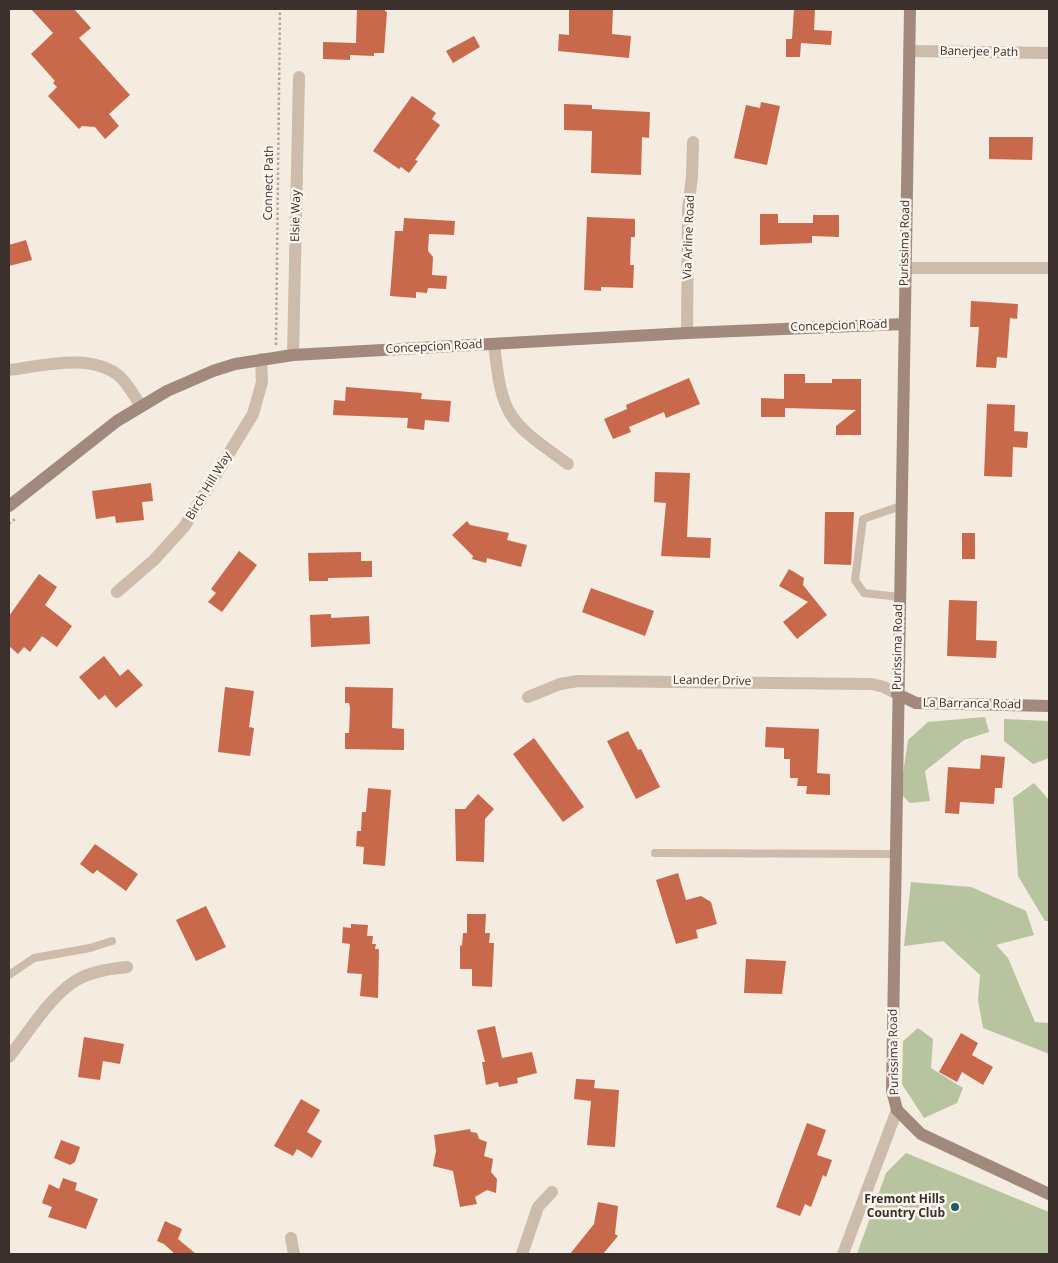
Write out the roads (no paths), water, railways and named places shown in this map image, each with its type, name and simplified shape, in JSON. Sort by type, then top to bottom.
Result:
[{"type":"street","name":"Purissima Road","points":[[910,9],[894,854],[892,1090],[897,1110],[921,1134],[1049,1194]]},
{"type":"street","name":"Banerjee Path","points":[[909,51],[1049,53]]},
{"type":"street","name":"Elsie Way","points":[[294,355],[299,77]]},
{"type":"street","name":"Via Arline Road","points":[[687,333],[688,217],[692,176],[692,142]]},
{"type":"street","points":[[905,268],[1049,268]]},
{"type":"street","name":"Concepcion Road","points":[[9,506],[111,426],[141,406],[212,371],[261,358],[687,333],[904,324]]},
{"type":"street","points":[[494,344],[500,393],[506,409],[516,425],[568,464]]},
{"type":"street","name":"Birch Hill Way","points":[[117,592],[154,560],[184,527],[253,414],[262,382],[261,358]]},
{"type":"street","points":[[9,370],[68,363],[106,368],[119,376],[141,406]]},
{"type":"street","name":"Leander Drive","points":[[528,697],[560,684],[607,680],[872,684],[884,687],[897,694]]},
{"type":"street","name":"La Barranca Road","points":[[897,694],[916,703],[1049,706]]},
{"type":"street","points":[[9,1057],[56,997],[73,982],[105,969],[127,967]]},
{"type":"street","points":[[843,1254],[897,1110]]},
{"type":"street","points":[[522,1254],[538,1207],[552,1192]]},
{"type":"street","points":[[291,1238],[294,1254]]},
{"type":"lane","points":[[899,597],[864,593],[855,580],[863,519],[901,506]]},
{"type":"lane","points":[[655,853],[894,854]]},
{"type":"lane","points":[[9,975],[34,958],[90,948],[112,941]]},
{"type":"place","name":"Fremont Hills Country Club","points":[[955,1207]]}]
